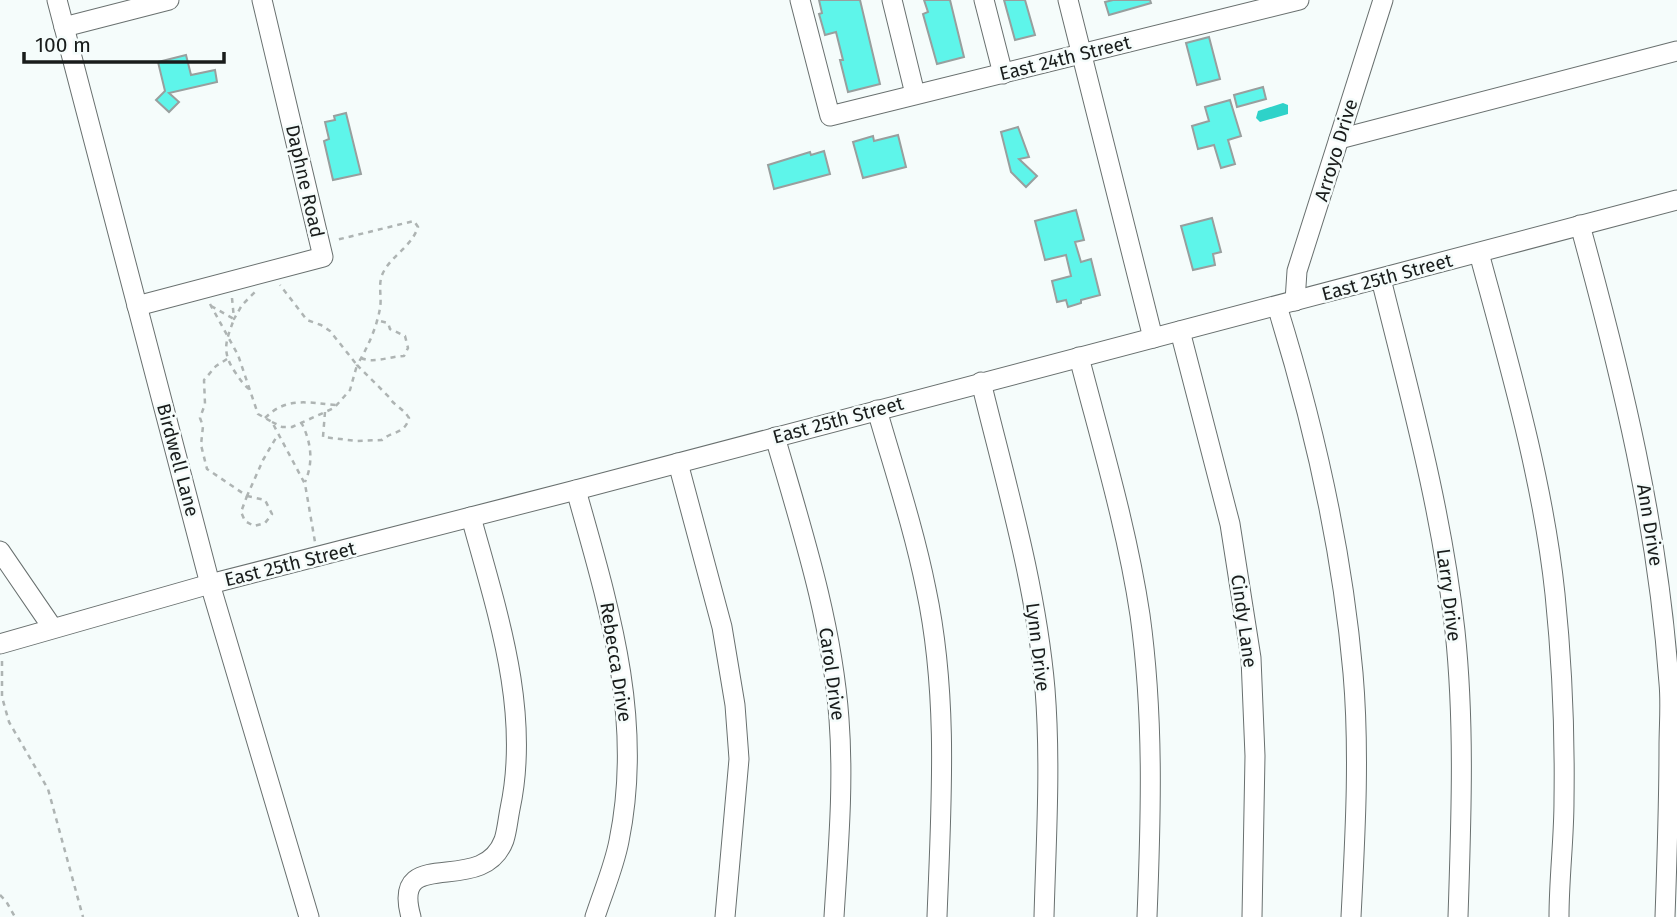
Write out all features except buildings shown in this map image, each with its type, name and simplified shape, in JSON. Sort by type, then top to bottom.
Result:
[{"type":"street","name":"Birdwell Lane","points":[[57,0],[211,584],[309,917]]},
{"type":"street","points":[[64,27],[169,0]]},
{"type":"street","name":"Daphne Road","points":[[137,306],[209,293],[270,271],[323,257],[262,0]]},
{"type":"street","name":"East 24th Street","points":[[800,0],[830,116],[1299,0]]},
{"type":"street","points":[[892,0],[915,94]]},
{"type":"street","points":[[984,0],[1003,74]]},
{"type":"street","points":[[1068,0],[1153,338]]},
{"type":"street","name":"Arroyo Drive","points":[[1286,304],[1382,0]]},
{"type":"street","points":[[1339,139],[1677,51]]},
{"type":"street","name":"East 25th Street","points":[[1,644],[211,584],[576,491],[1677,200]]},
{"type":"street","name":"Ann Drive","points":[[1580,225],[1620,371],[1641,469],[1658,574],[1670,686],[1665,917]]},
{"type":"street","points":[[1479,253],[1517,399],[1543,521],[1554,591],[1560,658],[1564,798],[1559,917]]},
{"type":"street","name":"Larry Drive","points":[[1381,279],[1444,544],[1455,633],[1462,783],[1458,917]]},
{"type":"street","points":[[1286,304],[1336,544],[1346,608],[1355,724],[1351,917]]},
{"type":"street","name":"Cindy Lane","points":[[1180,331],[1230,524],[1251,658],[1255,756],[1252,917]]},
{"type":"street","points":[[1079,357],[1116,501],[1139,614],[1147,676],[1152,793],[1147,917]]},
{"type":"street","name":"Lynn Drive","points":[[981,383],[1024,554],[1045,689],[1048,765],[1044,917]]},
{"type":"street","points":[[877,410],[926,590],[932,625],[943,734],[937,917]]},
{"type":"street","name":"Carol Drive","points":[[775,437],[819,592],[832,656],[839,718],[841,782],[834,917]]},
{"type":"street","points":[[678,463],[722,627],[735,705],[739,759],[725,917]]},
{"type":"street","name":"Rebecca Drive","points":[[576,491],[613,622],[627,704],[628,779],[619,842],[595,917]]},
{"type":"street","points":[[411,917],[407,895],[413,881],[421,876],[469,870],[491,860],[503,842],[514,790],[517,753],[510,671],[471,517]]},
{"type":"street","points":[[0,551],[52,628]]},
{"type":"path","points":[[209,293],[238,355],[258,414],[282,427],[292,427],[326,412],[337,405],[350,390],[357,365],[368,346],[380,310],[380,284],[383,273],[393,258],[415,237],[418,228],[414,221],[320,244]]},
{"type":"path","points":[[270,271],[307,320],[330,331],[392,402],[403,408],[408,418],[407,425],[401,432],[388,434],[382,440],[331,439],[323,437],[326,412]]},
{"type":"path","points":[[209,293],[234,319],[225,349],[227,359],[250,390]]},
{"type":"path","points":[[361,358],[365,361],[377,361],[390,356],[404,356],[408,348],[405,336],[390,329],[388,323],[376,320]]},
{"type":"path","points":[[227,359],[216,366],[204,380],[205,404],[200,418],[203,426],[201,444],[207,469],[247,496],[265,500],[272,514],[265,523],[254,526],[245,521],[241,512],[247,496],[263,460],[278,435]]},
{"type":"path","points":[[265,418],[275,408],[296,402],[337,405]]},
{"type":"path","points":[[272,422],[305,484],[311,529],[319,556]]},
{"type":"path","points":[[301,422],[306,431],[312,458],[305,484]]},
{"type":"path","points":[[1,644],[2,697],[9,722],[48,789],[83,917]]},
{"type":"path","points":[[0,895],[15,917]]},
{"type":"water","points":[[1283,103],[1288,105],[1288,114],[1260,122],[1256,118],[1258,111]]}]
